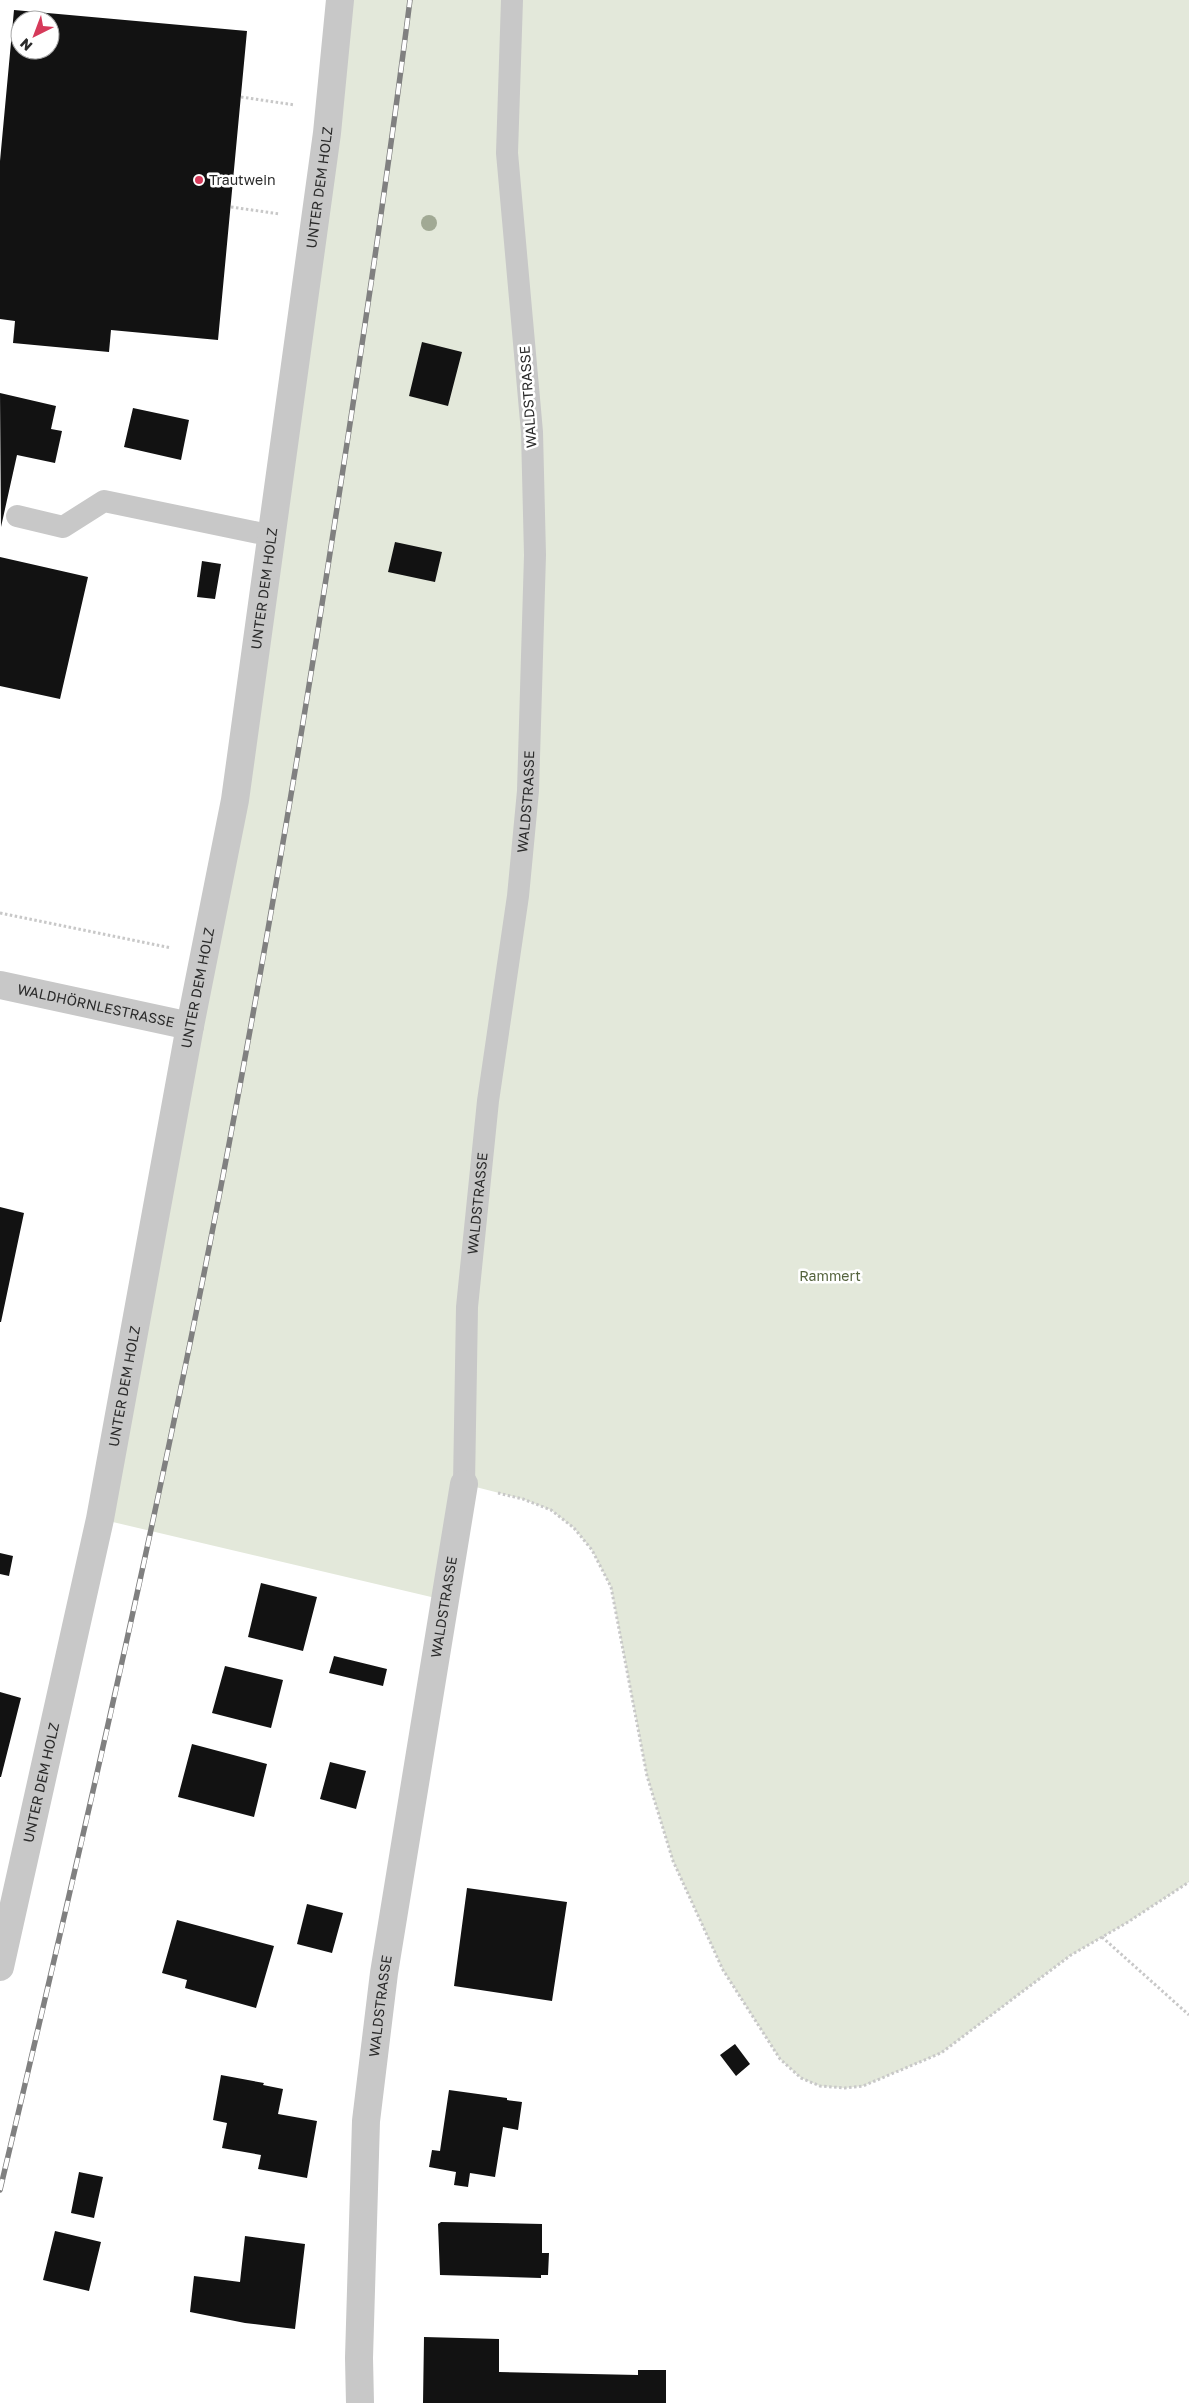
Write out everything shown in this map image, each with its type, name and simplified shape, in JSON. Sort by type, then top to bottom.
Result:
[{"type":"street","name":"UNTER DEM HOLZ","points":[[0,1966],[100,1519],[190,1026],[234,800],[273,536],[329,111],[340,0]]},
{"type":"street","name":"WALDHÖRNLESTRASSE","points":[[0,985],[190,1026]]},
{"type":"street","name":"WALDSTRASSE","points":[[360,2403],[366,2121],[384,1973],[464,1484]]},
{"type":"lane","name":"WALDSTRASSE","points":[[464,1484],[467,1307],[488,1101],[518,896],[528,791],[535,546],[532,432],[507,153],[512,0]]},
{"type":"lane","points":[[18,516],[63,526],[104,502],[273,536]]},
{"type":"path","points":[[241,96],[329,111]]},
{"type":"path","points":[[231,207],[315,219]]},
{"type":"path","points":[[0,913],[204,955]]},
{"type":"path","points":[[464,1484],[523,1499],[551,1510],[574,1528],[592,1550],[611,1587],[647,1776],[674,1861],[723,1970],[780,2058],[801,2078],[820,2086],[845,2088],[863,2086],[941,2053],[1070,1955],[1189,1882]]},
{"type":"path","points":[[1102,1937],[1189,2015]]},
{"type":"green space","name":"Rammert","points":[[340,0],[1189,0],[1189,1882],[1128,1922],[1071,1955],[941,2053],[863,2086],[845,2088],[820,2086],[801,2078],[780,2059],[723,1970],[673,1861],[647,1776],[611,1587],[592,1550],[574,1528],[551,1510],[523,1499],[464,1484],[444,1600],[100,1519],[190,1026]]},
{"type":"building","points":[[60,14],[247,31],[218,340],[111,330],[109,352],[13,343],[15,321],[0,319],[0,161],[10,53],[10,60],[60,60]]},
{"type":"building","points":[[422,342],[462,352],[448,406],[409,396]]},
{"type":"building","points":[[0,393],[56,406],[51,429],[62,431],[55,463],[17,455],[1,527]]},
{"type":"building","points":[[133,408],[189,420],[181,460],[124,447]]},
{"type":"building","points":[[395,542],[442,552],[435,582],[388,572]]},
{"type":"building","points":[[0,557],[88,577],[60,699],[0,686]]},
{"type":"building","points":[[202,561],[221,564],[215,599],[197,597]]},
{"type":"building","points":[[0,1207],[24,1213],[1,1322],[0,1322]]},
{"type":"building","points":[[0,1553],[13,1556],[9,1576],[0,1574]]},
{"type":"building","points":[[261,1583],[317,1597],[303,1651],[248,1637]]},
{"type":"building","points":[[334,1656],[387,1669],[383,1686],[329,1673]]},
{"type":"building","points":[[225,1666],[283,1680],[271,1728],[212,1713]]},
{"type":"building","points":[[0,1692],[21,1698],[1,1777],[0,1777]]},
{"type":"building","points":[[192,1744],[267,1764],[254,1817],[178,1797]]},
{"type":"building","points":[[330,1762],[366,1771],[356,1809],[320,1799]]},
{"type":"building","points":[[467,1888],[567,1902],[552,2001],[454,1986]]},
{"type":"building","points":[[307,1904],[343,1913],[332,1953],[297,1944]]},
{"type":"building","points":[[177,1920],[274,1946],[256,2008],[185,1988],[187,1980],[162,1973]]},
{"type":"building","points":[[735,2044],[750,2064],[736,2076],[720,2055]]},
{"type":"building","points":[[221,2075],[264,2083],[263,2085],[283,2089],[278,2114],[317,2121],[307,2178],[258,2169],[261,2155],[222,2148],[227,2123],[213,2120]]},
{"type":"building","points":[[449,2090],[507,2098],[507,2100],[522,2102],[518,2130],[503,2127],[495,2177],[470,2173],[468,2187],[454,2185],[456,2172],[429,2167],[432,2150],[440,2151]]},
{"type":"building","points":[[79,2172],[103,2177],[94,2218],[71,2213]]},
{"type":"building","points":[[441,2222],[542,2224],[542,2253],[549,2253],[548,2275],[541,2275],[541,2278],[440,2275],[438,2224]]},
{"type":"building","points":[[55,2231],[101,2242],[89,2291],[43,2280]]},
{"type":"building","points":[[245,2236],[305,2244],[295,2329],[245,2323],[190,2312],[194,2276],[240,2282]]},
{"type":"building","points":[[424,2337],[499,2339],[499,2372],[638,2375],[638,2370],[666,2370],[666,2403],[423,2403]]},
{"type":"railway","points":[[0,2190],[138,1592],[202,1284],[244,1066],[282,849],[335,521],[393,130],[410,0]]},
{"type":"place","name":"Trautwein","points":[[199,180]]}]
